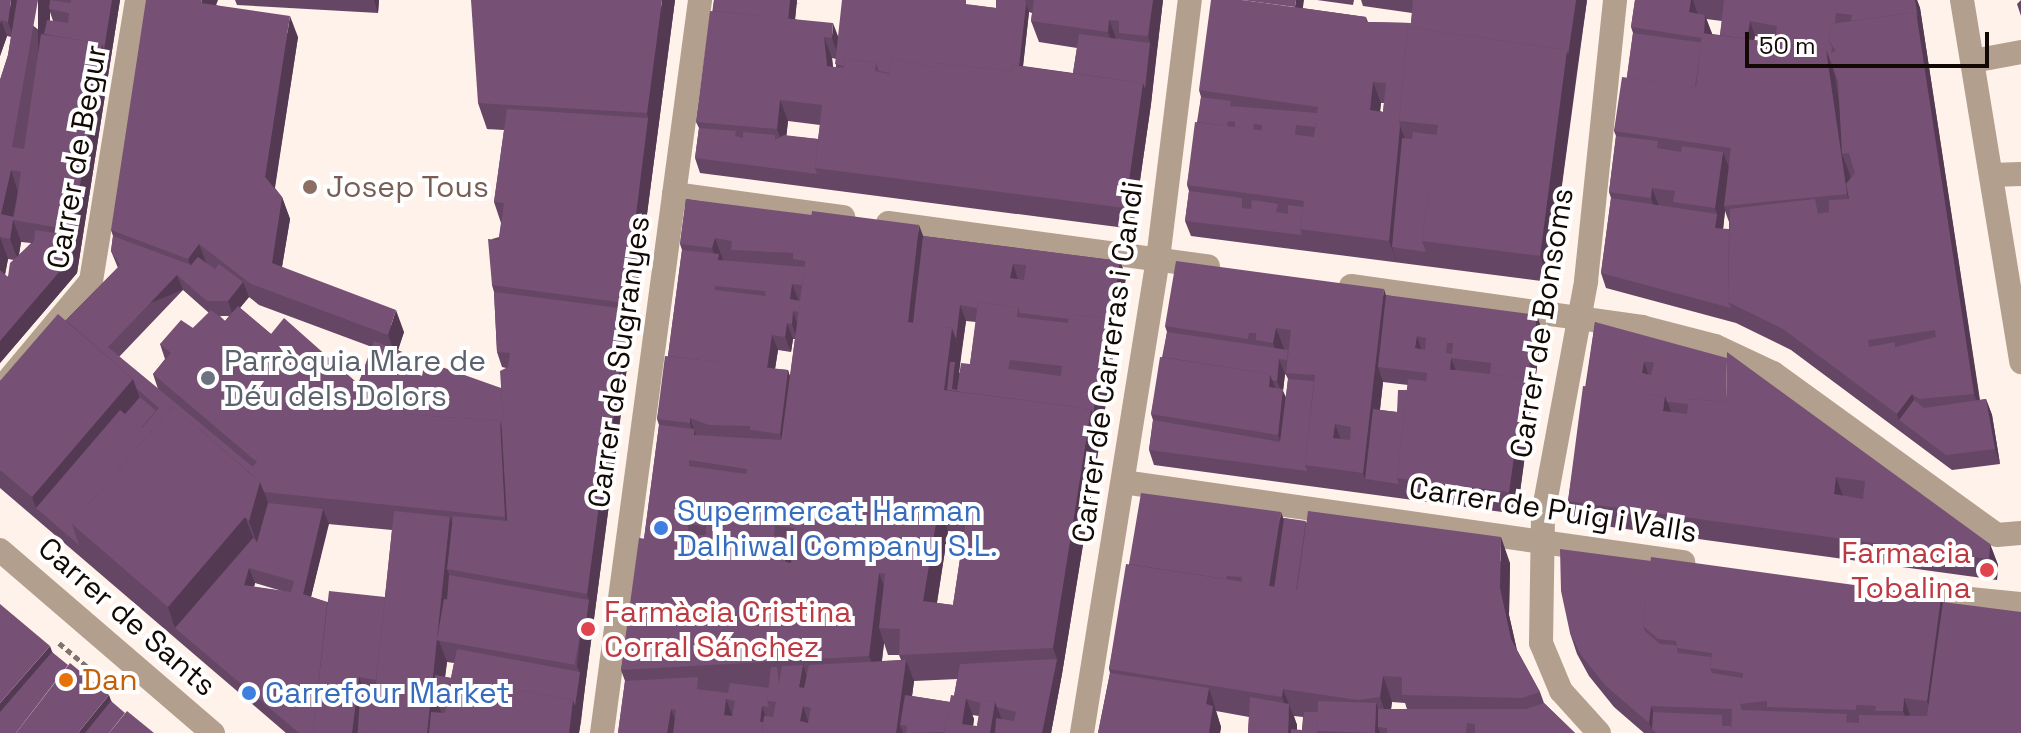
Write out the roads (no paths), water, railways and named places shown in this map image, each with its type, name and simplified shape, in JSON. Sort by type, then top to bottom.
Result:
[{"type":"street","name":"Carrer de Begur","points":[[0,390],[91,281],[137,0]]},
{"type":"street","name":"Carrer de Sugranyes","points":[[602,733],[700,0]]},
{"type":"street","name":"Carrer de Carreras i Candi","points":[[1082,733],[1158,259],[1190,0]]},
{"type":"street","name":"Carrer de Bonsoms","points":[[1599,733],[1561,691],[1541,643],[1543,514],[1581,318],[1615,0]]},
{"type":"street","points":[[1962,0],[2021,362]]},
{"type":"street","points":[[1973,61],[2021,52]]},
{"type":"street","points":[[1991,175],[2021,174]]},
{"type":"street","points":[[674,194],[1237,270]]},
{"type":"street","points":[[1331,283],[1581,318],[1715,346],[1773,373],[1997,535],[2021,533]]},
{"type":"street","name":"Carrer de Puig i Valls","points":[[1123,482],[1544,540],[1715,567]]},
{"type":"street","name":"Carrer de Sants","points":[[0,550],[213,733]]},
{"type":"street","points":[[1885,590],[2021,604]]},
{"type":"place","name":"Josep Tous","points":[[310,187]]},
{"type":"place","name":"Parròquia Mare de Déu dels Dolors","points":[[208,378]]},
{"type":"place","name":"Supermercat Harman Dalhiwal Company S.L.","points":[[661,528]]},
{"type":"place","name":"Farmacia Tobalina","points":[[1987,570]]},
{"type":"place","name":"Farmàcia Cristina Corral Sánchez","points":[[588,629]]},
{"type":"place","name":"Dan","points":[[66,680]]},
{"type":"place","name":"Carrefour Market","points":[[249,693]]}]
